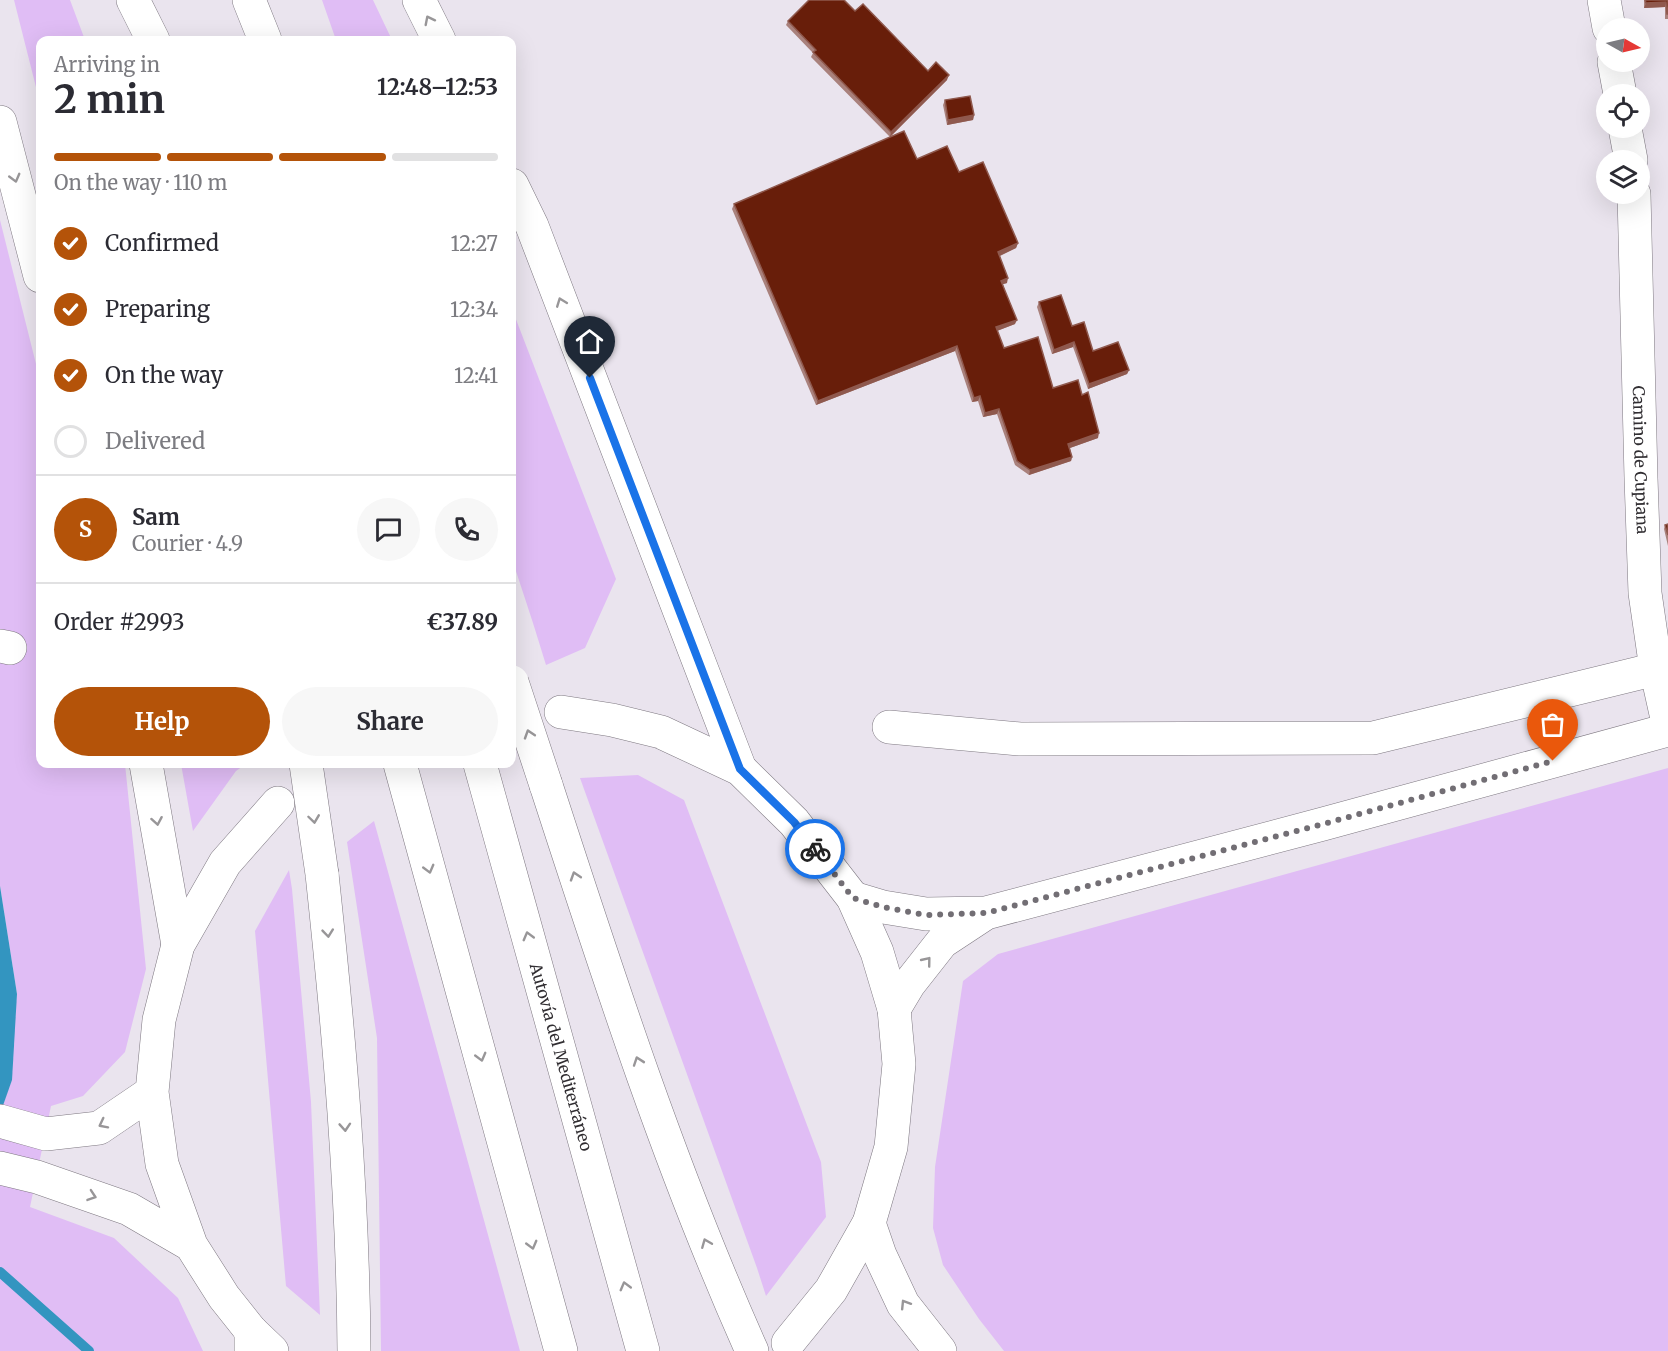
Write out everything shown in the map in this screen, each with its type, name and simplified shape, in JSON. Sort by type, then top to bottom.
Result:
[{"type":"main road","points":[[132,0],[137,36]]},
{"type":"main road","points":[[132,0],[151,36]]},
{"type":"main road","points":[[244,0],[256,36]]},
{"type":"main road","points":[[249,0],[263,36]]},
{"type":"main road","points":[[419,0],[437,36]]},
{"type":"main road","points":[[1604,0],[1607,18]]},
{"type":"main road","points":[[0,122],[36,261]]},
{"type":"main road","points":[[516,193],[532,226],[740,769]]},
{"type":"main road","name":"Camino de Cupiana","points":[[1634,204],[1646,593],[1656,669],[1668,723]]},
{"type":"main road","points":[[889,728],[1020,739],[1373,738],[1656,669]]},
{"type":"main road","points":[[516,694],[606,972],[675,1165],[728,1298],[752,1351]]},
{"type":"main road","points":[[561,712],[612,720],[661,732],[740,769],[794,822],[853,898],[877,952],[894,1009],[898,1064],[891,1147],[869,1223],[831,1290],[788,1343]]},
{"type":"main road","points":[[853,898],[883,907],[926,915],[986,913],[1668,730]]},
{"type":"main road","points":[[147,768],[178,945]]},
{"type":"main road","points":[[307,768],[322,874],[337,1014],[348,1177],[354,1351]]},
{"type":"main road","points":[[401,768],[561,1351]]},
{"type":"main road","name":"Autovía del Mediterráneo","points":[[481,768],[642,1346]]},
{"type":"main road","points":[[258,1344],[224,1297],[191,1245],[162,1164],[152,1092],[159,1020],[178,945],[225,863],[278,803]]},
{"type":"main road","points":[[894,1009],[909,984],[942,942],[986,913]]},
{"type":"main road","points":[[0,1121],[46,1134],[99,1128],[152,1092]]},
{"type":"main road","points":[[0,1168],[37,1177],[129,1209],[191,1245]]},
{"type":"main road","points":[[869,1223],[880,1255],[903,1304],[940,1351]]},
{"type":"shaded area","points":[[14,0],[70,0],[84,36],[36,36],[36,87]]},
{"type":"shaded area","points":[[322,0],[373,0],[390,36],[335,36]]},
{"type":"shaded area","points":[[0,220],[36,364],[36,768],[125,768],[146,969],[125,1052],[83,1096],[51,1106],[30,1207],[114,1238],[178,1298],[203,1351],[0,1351],[0,1114],[17,994],[0,886]]},
{"type":"shaded area","points":[[516,319],[616,579],[585,648],[546,665],[516,571]]},
{"type":"shaded area","points":[[182,768],[240,768],[236,771],[193,831]]},
{"type":"shaded area","points":[[1668,768],[1668,1351],[1004,1351],[979,1319],[943,1265],[933,1228],[935,1167],[963,981],[998,954]]},
{"type":"shaded area","points":[[638,775],[684,800],[821,1162],[826,1217],[766,1296],[580,778]]},
{"type":"shaded area","points":[[374,821],[520,1351],[381,1351],[377,1038],[347,842]]},
{"type":"shaded area","points":[[289,870],[311,1102],[320,1315],[286,1286],[255,931]]},
{"type":"water","points":[[0,886],[17,994],[12,1080],[0,1114]]},
{"type":"building","points":[[809,0],[844,0],[855,11],[863,4],[928,71],[936,62],[949,75],[891,132],[813,52],[816,50],[788,21]]},
{"type":"building","points":[[1645,0],[1668,0],[1668,14],[1666,2],[1646,3]]},
{"type":"building","points":[[970,96],[974,115],[948,120],[945,100]]},
{"type":"building","points":[[904,131],[917,159],[947,146],[959,172],[983,162],[1018,243],[998,252],[1008,278],[1001,281],[1017,320],[996,327],[1004,348],[1038,337],[1053,388],[1078,380],[1082,395],[1088,392],[1099,433],[1068,444],[1072,457],[1030,470],[1017,461],[999,409],[985,413],[980,396],[974,398],[957,346],[818,401],[734,204]]},
{"type":"building","points":[[1061,295],[1072,326],[1084,322],[1093,351],[1118,342],[1129,370],[1089,384],[1074,342],[1054,350],[1039,302]]},
{"type":"waterway","points":[[0,1272],[89,1351]]},
{"type":"way so far","points":[[815,849],[853,898],[883,907],[926,915],[986,913],[1553,761]]},
{"type":"route","points":[[590,378],[740,769],[794,822],[815,849]]}]
